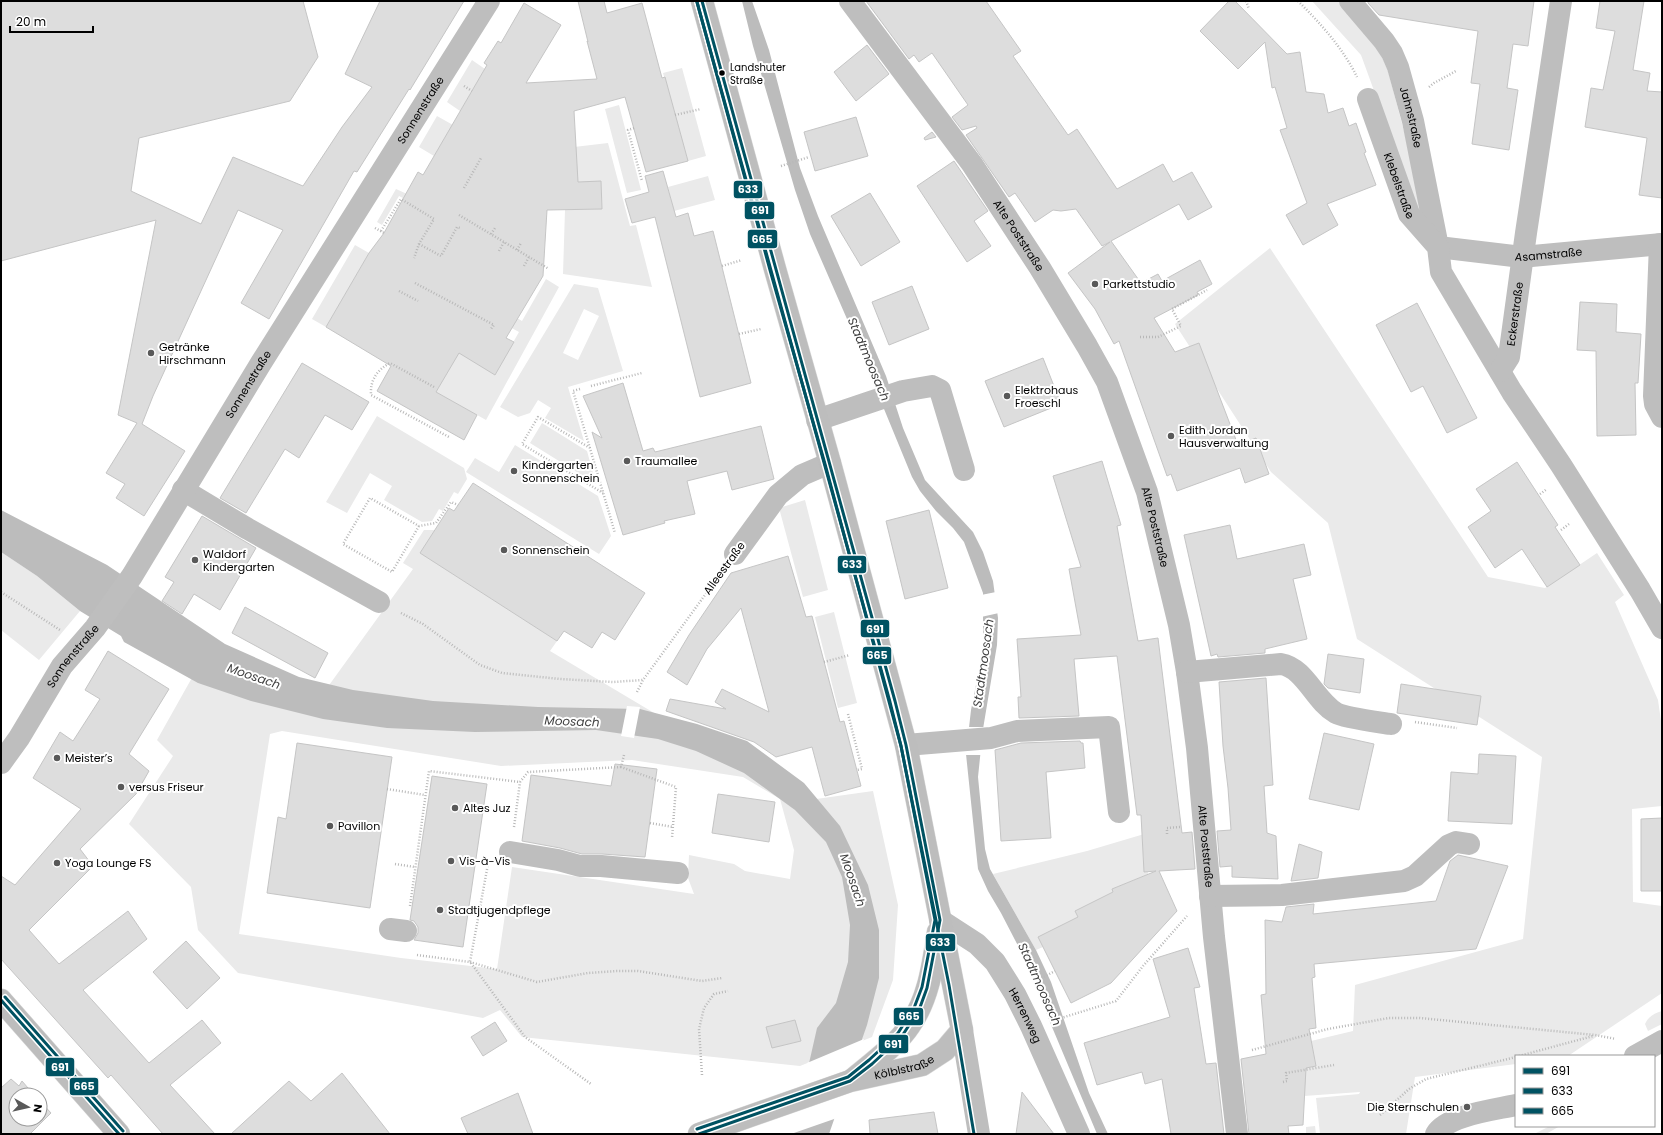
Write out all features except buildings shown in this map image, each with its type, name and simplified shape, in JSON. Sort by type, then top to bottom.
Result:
[{"type":"main road","points":[[702,1],[906,745],[962,1030]]},
{"type":"main road","points":[[850,1081],[872,1064],[902,1036],[919,1010],[927,988],[940,920]]},
{"type":"main road","points":[[1,1000],[120,1134]]},
{"type":"main road","name":"Kölblstraße","points":[[699,1134],[850,1081],[922,1066],[945,1050],[962,1030]]},
{"type":"street","name":"Sonnenstraße","points":[[1,763],[19,738],[62,666],[95,628],[132,576],[269,350],[489,1]]},
{"type":"street","name":"Alte Poststraße","points":[[850,1],[972,164],[1040,268],[1088,346],[1107,382],[1147,492],[1178,618],[1187,672],[1198,755],[1210,896],[1237,1134]]},
{"type":"street","name":"Jahnstraße","points":[[1350,1],[1384,41],[1392,53],[1398,67],[1413,121],[1438,247]]},
{"type":"street","name":"Eckerstraße","points":[[1500,371],[1509,357],[1522,257],[1561,1]]},
{"type":"street","name":"Klebelstraße","points":[[1368,99],[1409,214],[1438,247]]},
{"type":"street","name":"Asamstraße","points":[[1438,247],[1522,257],[1661,244],[1654,396],[1655,404],[1662,417]]},
{"type":"street","points":[[1438,247],[1441,272],[1472,326],[1512,392],[1561,465],[1640,590],[1662,628]]},
{"type":"street","points":[[817,420],[903,391],[932,386],[940,390],[964,470]]},
{"type":"street","name":"Alleestraße","points":[[735,554],[778,494],[802,475],[830,464]]},
{"type":"street","points":[[183,490],[248,529],[379,602]]},
{"type":"street","points":[[1187,672],[1281,664],[1289,665],[1298,672],[1316,696],[1327,707],[1338,714],[1391,724]]},
{"type":"street","points":[[906,745],[991,738],[1017,731],[1109,727],[1119,812]]},
{"type":"street","points":[[1210,896],[1282,895],[1404,881],[1415,876],[1449,845],[1456,842],[1469,844]]},
{"type":"street","points":[[510,852],[558,860],[580,866],[601,866],[678,873]]},
{"type":"street","name":"Herrenweg","points":[[940,920],[978,944],[995,962],[1015,994],[1031,1026],[1079,1134]]},
{"type":"street","points":[[962,1030],[979,1134]]},
{"type":"street","points":[[1629,1048],[1662,1041]]},
{"type":"street","points":[[1436,1134],[1440,1128],[1455,1119],[1515,1105]]},
{"type":"path","points":[[1246,1],[1249,9]]},
{"type":"path","points":[[1298,1],[1316,19],[1350,63],[1368,99]]},
{"type":"path","points":[[1428,88],[1456,71]]},
{"type":"path","points":[[675,115],[701,109]]},
{"type":"path","points":[[634,128],[628,130],[642,181]]},
{"type":"path","points":[[781,166],[810,157]]},
{"type":"path","points":[[464,188],[481,158]]},
{"type":"path","points":[[381,231],[401,199],[434,219],[419,244],[414,258]]},
{"type":"path","points":[[459,215],[549,268]]},
{"type":"path","points":[[419,244],[441,256],[457,227],[460,228]]},
{"type":"path","points":[[491,234],[494,228]]},
{"type":"path","points":[[499,251],[504,242]]},
{"type":"path","points":[[517,250],[521,243]]},
{"type":"path","points":[[524,266],[529,257]]},
{"type":"path","points":[[722,266],[742,260]]},
{"type":"path","points":[[415,283],[494,325],[492,329]]},
{"type":"path","points":[[1140,337],[1158,337],[1180,326],[1172,309],[1207,290]]},
{"type":"path","points":[[399,291],[418,301]]},
{"type":"path","points":[[739,334],[761,329]]},
{"type":"path","points":[[434,387],[390,363],[379,368],[370,387],[371,395],[449,437]]},
{"type":"path","points":[[591,386],[642,373]]},
{"type":"path","points":[[580,389],[573,391],[615,533]]},
{"type":"path","points":[[590,448],[538,417],[522,444],[603,493]]},
{"type":"path","points":[[419,526],[392,572],[343,544],[370,498],[419,526],[436,523],[451,502],[458,505]]},
{"type":"path","name":"Alleestraße","points":[[637,692],[643,680],[735,554]]},
{"type":"path","points":[[1,592],[62,632]]},
{"type":"path","points":[[379,602],[424,624],[480,665],[502,673],[567,680],[612,682],[643,680]]},
{"type":"path","points":[[824,662],[850,655]]},
{"type":"path","points":[[848,714],[862,769],[857,770]]},
{"type":"path","points":[[1391,724],[1396,719],[1457,728]]},
{"type":"path","points":[[621,767],[624,755]]},
{"type":"path","points":[[476,862],[488,864],[510,852],[520,782],[528,772],[621,767],[676,787],[672,838]]},
{"type":"path","points":[[520,782],[429,771],[415,867],[398,930],[404,953],[470,962],[537,982],[588,973],[638,970],[702,981],[722,978]]},
{"type":"path","points":[[387,788],[425,795]]},
{"type":"path","points":[[650,823],[673,827]]},
{"type":"path","points":[[1167,834],[1167,828],[1174,828]]},
{"type":"path","points":[[394,864],[415,867]]},
{"type":"path","points":[[488,864],[470,962],[525,1037],[591,1084]]},
{"type":"path","points":[[1048,1022],[1116,1002],[1143,966],[1182,920],[1210,896]]},
{"type":"path","points":[[1049,974],[1055,971]]},
{"type":"path","points":[[702,1075],[700,1029],[704,1008],[714,994],[728,991]]},
{"type":"path","points":[[1248,1052],[1328,1029],[1389,1018],[1420,1018],[1596,1035],[1629,1048]]},
{"type":"path","points":[[1524,1055],[1596,1035]]},
{"type":"path","points":[[1380,1115],[1409,1089],[1426,1079],[1515,1057]]},
{"type":"path","points":[[1283,1082],[1287,1081],[1286,1073],[1334,1066]]},
{"type":"shaded area","points":[[1312,1],[1340,1],[1380,52],[1388,71],[1426,214],[1423,214],[1416,206],[1361,55]]},
{"type":"shaded area","points":[[472,60],[485,69],[460,111],[447,102]]},
{"type":"shaded area","points":[[682,68],[706,156],[688,161],[663,73]]},
{"type":"shaded area","points":[[619,105],[641,190],[627,193],[605,109]]},
{"type":"shaded area","points":[[437,116],[453,125],[434,156],[419,147]]},
{"type":"shaded area","points":[[608,143],[630,226],[636,225],[652,287],[563,274],[565,210],[602,209],[601,182],[564,183],[557,149]]},
{"type":"shaded area","points":[[708,176],[715,200],[674,211],[668,187]]},
{"type":"shaded area","points":[[396,189],[407,194],[438,216],[399,196],[382,225],[377,222]]},
{"type":"shaded area","points":[[355,245],[369,253],[326,327],[312,319]]},
{"type":"shaded area","points":[[1270,248],[1488,577],[1545,588],[1597,553],[1624,595],[1615,602],[1658,700],[1662,728],[1662,806],[1632,809],[1633,902],[1662,906],[1662,993],[1569,1055],[1515,1055],[1515,1064],[1415,1077],[1406,1134],[1320,1134],[1316,1098],[1359,1094],[1360,1092],[1304,1096],[1302,1068],[1316,1066],[1311,1041],[1353,1031],[1355,985],[1523,939],[1542,757],[1357,639],[1328,523],[1271,472],[1175,324]]},
{"type":"shaded area","points":[[546,279],[559,287],[486,420],[436,392],[452,364],[426,316],[495,374],[519,332],[440,289],[459,284],[522,321]]},
{"type":"shaded area","points":[[574,284],[598,288],[623,371],[568,387],[584,441],[545,418],[551,408],[538,400],[530,413],[518,417],[500,407]],"holes":[[[584,309],[599,316],[578,360],[563,353]]]},
{"type":"shaded area","points":[[377,416],[464,468],[467,479],[458,494],[454,492],[443,511],[439,509],[432,521],[422,522],[384,500],[392,486],[370,473],[347,513],[326,502]]},
{"type":"shaded area","points":[[542,423],[587,451],[596,484],[530,443]]},
{"type":"shaded area","points":[[515,445],[598,496],[611,536],[599,554],[466,472],[475,458],[499,472]]},
{"type":"shaded area","points":[[805,500],[828,590],[803,597],[779,508]]},
{"type":"shaded area","points":[[424,530],[435,530],[421,553],[557,641],[550,651],[802,801],[873,791],[898,905],[893,980],[872,1037],[800,1066],[522,1037],[500,1010],[483,1018],[238,973],[198,930],[191,887],[129,824],[173,756],[157,740],[198,667],[314,706],[413,569],[403,563]],"holes":[[[282,731],[501,766],[632,760],[743,777],[780,799],[794,850],[790,879],[745,871],[734,864],[689,855],[688,878],[694,894],[512,867],[497,969],[401,958],[239,934],[270,734]]]},
{"type":"shaded area","points":[[1,552],[37,576],[80,611],[39,660],[1,630]]},
{"type":"shaded area","points":[[834,612],[857,703],[838,708],[815,617]]},
{"type":"shaded area","points":[[1161,829],[1142,835],[1144,871],[1148,872],[1148,874],[1112,889],[1113,892],[1075,911],[1078,917],[1039,937],[1043,947],[1036,950],[993,874],[1087,851]]},
{"type":"shaded area","points":[[1662,1011],[1662,1024],[1648,1031],[1645,1024],[1648,1019],[1654,1014]]},
{"type":"shaded area","points":[[1315,1126],[1316,1134],[1306,1134],[1306,1127]]},
{"type":"shaded area","points":[[1548,1127],[1558,1127],[1546,1134],[1534,1134]]},
{"type":"water","name":"Stadtmoosach","points":[[742,1],[752,1],[769,50],[800,168],[818,216],[886,376],[903,428],[925,480],[973,532],[983,552],[993,581],[998,618],[997,645],[983,729],[978,777],[985,849],[990,869],[1036,950],[1051,982],[1089,1093],[1108,1134],[1097,1134],[1027,963],[988,891],[978,869],[966,754],[971,710],[983,642],[983,593],[964,542],[920,491],[912,477],[847,319],[810,234],[795,190],[753,46]]},
{"type":"water","name":"Moosach","points":[[1,510],[107,565],[225,644],[299,677],[353,690],[433,701],[538,707],[640,709],[697,724],[747,741],[804,783],[840,826],[868,885],[879,930],[879,978],[867,1025],[829,1134],[793,1134],[817,1028],[836,1003],[848,962],[850,925],[842,877],[826,842],[795,810],[744,773],[696,751],[658,739],[596,730],[475,732],[387,728],[323,719],[251,701],[198,683],[124,642],[121,636],[80,611],[37,576],[1,552]]},
{"type":"pier","points":[[996,592],[999,613],[981,617],[981,595]]},
{"type":"pier","points":[[627,706],[640,707],[634,738],[621,736]]},
{"type":"pier","points":[[967,727],[985,727],[981,755],[964,755]]},
{"type":"pier","points":[[864,1039],[837,1118],[791,1134],[807,1063]]},
{"type":"transit line","name":"691","points":[[699,1134],[850,1081],[872,1064],[902,1036],[919,1010],[927,988],[940,920],[906,745],[895,701],[702,1]]},
{"type":"transit line","name":"633","points":[[697,2],[770,270],[825,464],[901,746],[949,985],[974,1134]]},
{"type":"transit line","name":"665","points":[[697,2],[890,702],[901,746],[935,920],[922,987],[914,1008],[898,1033],[869,1060],[848,1077],[697,1129]]},
{"type":"transit line","name":"665","points":[[5,997],[123,1131]]},
{"type":"transit line","name":"691","points":[[1,1000],[119,1134]]},
{"type":"place","name":"Landshuter Straße","points":[[722,73]]},
{"type":"place","name":"Parkettstudio","points":[[1095,284]]},
{"type":"place","name":"Getränke Hirschmann","points":[[151,353]]},
{"type":"place","name":"Elektrohaus Froeschl","points":[[1007,396]]},
{"type":"place","name":"Edith Jordan Hausverwaltung","points":[[1171,436]]},
{"type":"place","name":"Traumallee","points":[[627,461]]},
{"type":"place","name":"Kindergarten Sonnenschein","points":[[514,471]]},
{"type":"place","name":"Sonnenschein","points":[[504,550]]},
{"type":"place","name":"Waldorf Kindergarten","points":[[195,560]]},
{"type":"place","name":"Meister’s","points":[[57,758]]},
{"type":"place","name":"versus Friseur","points":[[121,787]]},
{"type":"place","name":"Altes Juz","points":[[455,808]]},
{"type":"place","name":"Pavillon","points":[[330,826]]},
{"type":"place","name":"Vis-à-Vis","points":[[451,861]]},
{"type":"place","name":"Yoga Lounge FS","points":[[57,863]]},
{"type":"place","name":"Stadtjugendpflege","points":[[440,910]]},
{"type":"place","name":"Die Sternschulen","points":[[1467,1107]]}]
